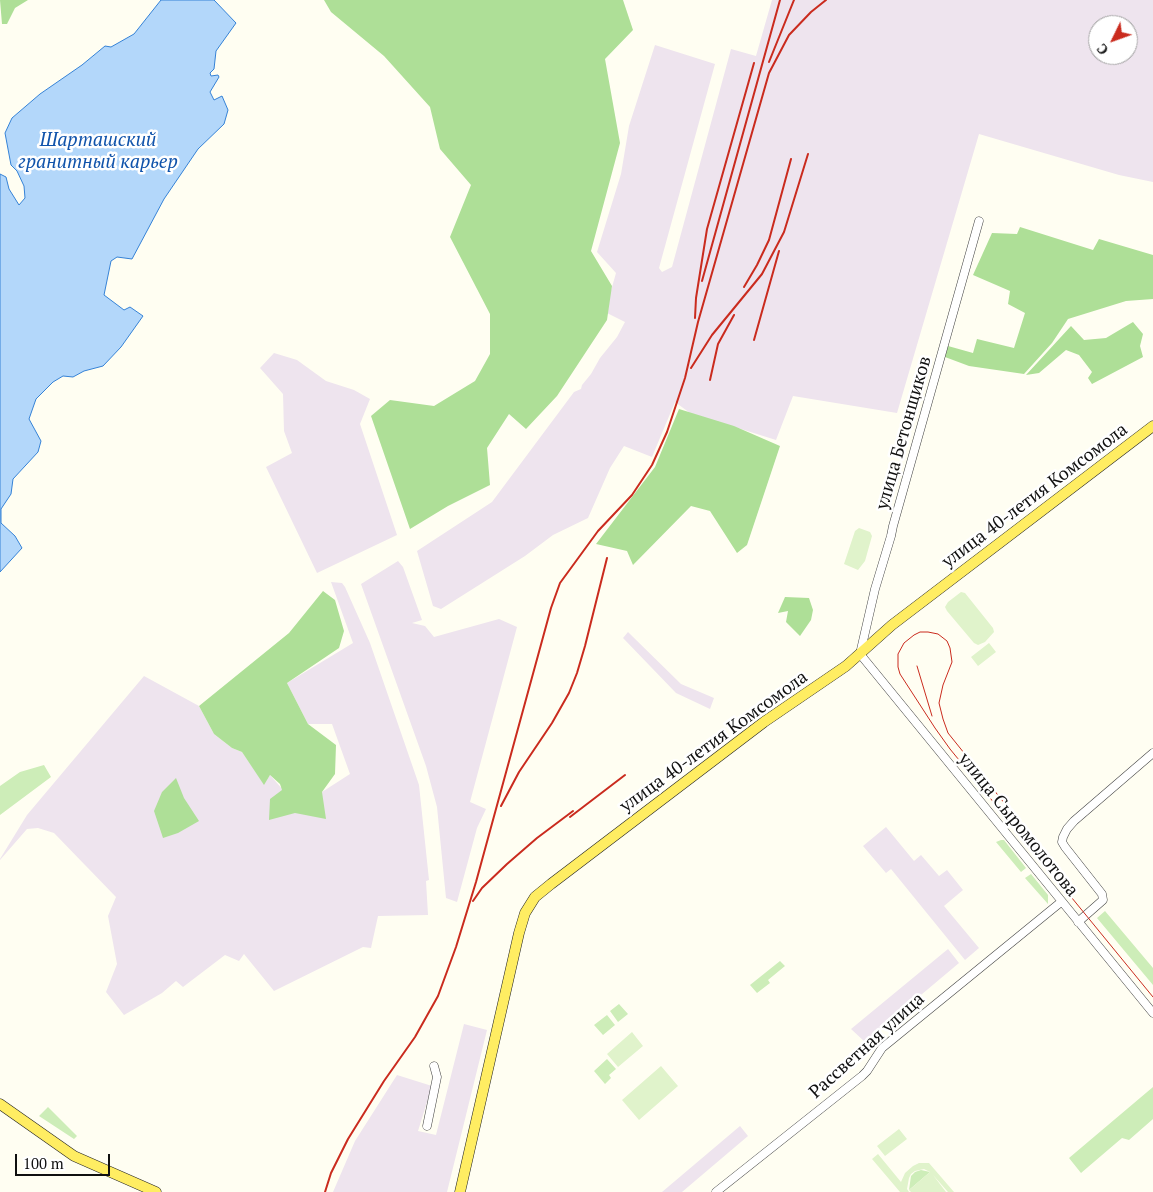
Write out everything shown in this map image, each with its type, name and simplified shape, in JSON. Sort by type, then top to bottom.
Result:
[{"type":"main road","name":"улица 40-летия Комсомола","points":[[460,1192],[519,933],[525,912],[535,897],[764,722],[846,666],[892,626],[1153,426]]},
{"type":"main road","points":[[0,1104],[74,1156],[156,1192]]},
{"type":"street","name":"улица Бетонщиков","points":[[860,654],[875,589],[979,221]]},
{"type":"street","name":"улица Сыромолотова","points":[[860,654],[1153,1014]]},
{"type":"street","points":[[1078,922],[1104,900],[1102,894],[1062,842],[1066,829],[1074,820],[1153,753]]},
{"type":"street","name":"Рассветная улица","points":[[716,1192],[862,1076],[882,1048],[1061,902]]},
{"type":"street","points":[[427,1126],[438,1077],[434,1066]]},
{"type":"shaded area","points":[[772,0],[1153,0],[1153,182],[1119,175],[979,134],[897,413],[793,396],[776,440],[690,413],[675,402],[652,457],[624,446],[610,468],[588,518],[553,535],[525,556],[441,609],[433,606],[417,551],[492,502],[574,392],[581,389],[600,358],[617,337],[625,322],[605,312],[616,273],[597,252],[621,174],[629,126],[655,45],[715,64],[659,268],[662,272],[672,267],[731,49],[756,56]]},
{"type":"shaded area","points":[[274,353],[297,360],[326,381],[354,390],[370,399],[360,424],[397,535],[317,573],[266,467],[292,453],[284,431],[283,394],[260,368]]},
{"type":"shaded area","points":[[398,561],[403,567],[422,620],[412,623],[425,626],[434,637],[499,619],[517,627],[470,802],[486,809],[477,828],[457,902],[446,898],[437,807],[426,766],[361,584]]},
{"type":"shaded area","points":[[331,582],[342,583],[345,587],[370,643],[419,785],[429,880],[426,881],[428,915],[378,916],[371,948],[363,947],[274,991],[244,954],[239,961],[225,955],[183,987],[176,981],[162,993],[124,1015],[106,992],[117,964],[108,916],[116,897],[54,833],[38,828],[27,829],[0,859],[27,815],[144,676],[199,706],[214,734],[232,748],[242,752],[264,784],[270,775],[283,790],[322,792],[350,774],[332,724],[308,724],[287,683],[353,643]]},
{"type":"shaded area","points":[[628,632],[681,684],[714,698],[710,709],[676,693],[623,638]]},
{"type":"shaded area","points":[[886,827],[914,861],[921,855],[939,876],[947,870],[963,890],[944,906],[979,948],[965,960],[891,869],[886,873],[863,846]]},
{"type":"shaded area","points":[[948,949],[959,963],[865,1042],[851,1029]]},
{"type":"shaded area","points":[[464,1024],[487,1030],[447,1192],[333,1192],[355,1141],[397,1075],[432,1086],[418,1131],[436,1135]]},
{"type":"shaded area","points":[[740,1126],[748,1136],[682,1192],[662,1192]]},
{"type":"green space","points":[[0,0],[28,0],[15,8],[7,24],[2,24]]},
{"type":"green space","points":[[324,0],[623,0],[633,30],[605,59],[620,143],[591,251],[612,286],[607,320],[557,396],[526,429],[509,414],[487,448],[490,485],[448,506],[410,529],[371,416],[390,400],[434,406],[475,381],[490,354],[490,314],[450,237],[471,185],[440,149],[430,107],[384,56],[331,12]]},
{"type":"green space","points":[[1020,227],[1093,250],[1099,239],[1153,255],[1153,299],[1126,301],[1068,319],[1052,343],[1024,374],[969,366],[945,357],[948,346],[973,353],[977,339],[1014,348],[1025,313],[1008,304],[1010,291],[973,275],[992,233],[1017,234]]},
{"type":"green space","points":[[1133,322],[1143,334],[1140,346],[1143,357],[1092,384],[1088,378],[1092,372],[1079,355],[1066,350],[1039,373],[1026,375],[1071,326],[1084,340],[1106,338]]},
{"type":"green space","points":[[679,409],[734,426],[780,446],[747,545],[737,553],[710,511],[691,506],[633,565],[627,551],[596,544],[655,467]]},
{"type":"green space","points":[[859,528],[870,532],[872,536],[865,561],[858,570],[844,564],[855,531]]},
{"type":"green space","points":[[323,591],[335,600],[344,631],[339,648],[287,683],[308,724],[336,745],[335,774],[322,792],[326,819],[295,813],[269,820],[270,799],[282,790],[280,784],[270,775],[264,785],[242,752],[232,748],[214,734],[199,706],[289,633]]},
{"type":"green space","points":[[961,592],[965,593],[993,628],[994,632],[985,642],[978,645],[974,643],[945,607],[948,602]]},
{"type":"green space","points":[[785,597],[809,598],[813,610],[811,620],[800,636],[786,622],[788,611],[778,613]]},
{"type":"green space","points":[[989,643],[996,652],[978,666],[971,657]]},
{"type":"green space","points":[[44,765],[51,777],[0,815],[0,786],[20,772]]},
{"type":"green space","points":[[176,778],[184,798],[199,821],[178,833],[163,838],[154,811],[162,792]]},
{"type":"green space","points":[[1004,840],[1026,868],[1021,872],[996,842]]},
{"type":"green space","points":[[1031,874],[1048,895],[1048,904],[1025,878]]},
{"type":"green space","points":[[1105,911],[1153,968],[1153,985],[1097,918]]},
{"type":"green space","points":[[780,961],[785,966],[768,980],[770,983],[757,993],[750,985]]},
{"type":"green space","points":[[619,1004],[628,1014],[618,1022],[610,1011]]},
{"type":"green space","points":[[607,1015],[615,1025],[603,1035],[594,1025]]},
{"type":"green space","points":[[632,1032],[643,1046],[618,1067],[607,1054]]},
{"type":"green space","points":[[607,1059],[616,1069],[609,1075],[611,1078],[605,1084],[594,1071]]},
{"type":"green space","points":[[661,1066],[678,1086],[639,1120],[622,1100]]},
{"type":"green space","points":[[1153,1087],[1153,1119],[1129,1140],[1122,1138],[1081,1173],[1069,1158]]},
{"type":"green space","points":[[48,1107],[77,1136],[74,1139],[39,1116]]},
{"type":"green space","points":[[899,1129],[907,1139],[885,1156],[877,1146]]},
{"type":"green space","points":[[878,1154],[901,1182],[905,1173],[913,1166],[919,1163],[929,1163],[954,1192],[948,1192],[933,1175],[946,1192],[911,1192],[909,1190],[930,1172],[924,1169],[911,1174],[907,1189],[909,1192],[900,1192],[872,1159]]},
{"type":"green space","points":[[921,1170],[930,1172],[909,1190],[911,1176]]},
{"type":"water","name":"Шарташский гранитный карьер","points":[[161,0],[214,0],[236,23],[216,51],[214,69],[210,73],[211,76],[218,75],[219,77],[210,92],[214,100],[222,96],[228,110],[224,124],[198,149],[164,199],[132,259],[117,257],[111,261],[104,295],[124,310],[130,307],[143,316],[121,347],[103,366],[84,371],[73,377],[63,376],[53,382],[36,399],[29,419],[41,441],[38,452],[13,479],[11,494],[1,509],[1,523],[15,536],[22,548],[0,572],[0,174],[6,177],[9,189],[19,205],[25,198],[24,186],[17,171],[11,165],[5,133],[12,118],[40,94],[82,65],[105,46],[111,47],[134,34]]},
{"type":"tram line","points":[[1030,835],[948,733],[939,703],[943,685],[952,662],[947,641],[938,634],[928,632],[920,632],[914,635],[904,643],[898,654],[898,667],[900,674],[935,728],[950,749],[1153,997]]},
{"type":"tram line","points":[[917,666],[932,716]]},
{"type":"railway","points":[[702,281],[780,0]]},
{"type":"railway","points":[[769,62],[794,0]]},
{"type":"railway","points":[[325,1192],[331,1173],[348,1139],[384,1081],[415,1037],[438,996],[456,947],[476,882],[551,608],[560,583],[598,531],[632,495],[652,465],[667,432],[685,378],[698,322],[769,73],[789,35],[811,12],[826,0]]},
{"type":"railway","points":[[695,318],[696,298],[707,229],[754,63]]},
{"type":"railway","points":[[691,368],[712,335],[762,274],[784,232],[808,154]]},
{"type":"railway","points":[[744,287],[769,240],[791,159]]},
{"type":"railway","points":[[754,340],[779,251]]},
{"type":"railway","points":[[710,380],[718,344],[734,315]]},
{"type":"railway","points":[[501,806],[519,772],[552,723],[569,693],[585,646],[607,558]]},
{"type":"railway","points":[[570,817],[625,775]]},
{"type":"railway","points":[[473,901],[482,888],[507,864],[573,811]]}]
